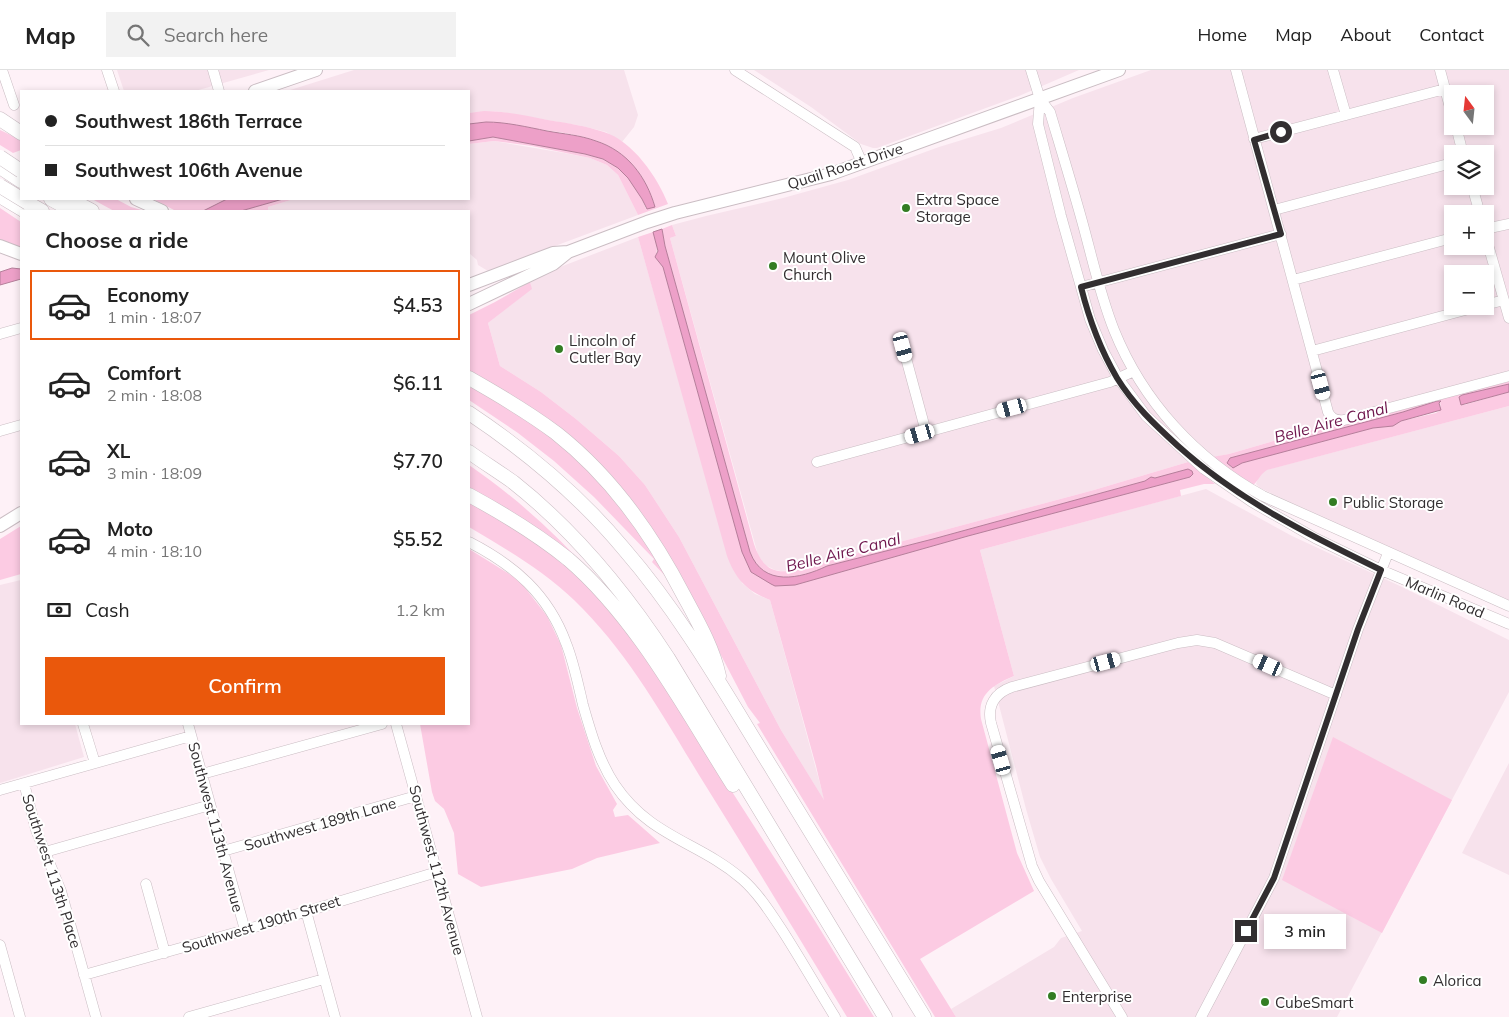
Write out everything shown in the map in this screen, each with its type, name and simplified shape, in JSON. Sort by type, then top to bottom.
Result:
[{"type":"highway","points":[[0,119],[20,132]]},
{"type":"highway","points":[[0,157],[20,179]]},
{"type":"highway","points":[[0,167],[20,179]]},
{"type":"highway","points":[[0,188],[24,208]]},
{"type":"highway","points":[[0,196],[24,208]]},
{"type":"highway","points":[[53,200],[71,210]]},
{"type":"highway","points":[[71,200],[90,210]]},
{"type":"highway","points":[[470,379],[519,407],[557,434],[591,464],[620,495],[644,527],[671,570],[715,657],[722,687]]},
{"type":"highway","points":[[470,414],[523,453],[576,498],[624,548],[676,616],[722,687],[924,1017]]},
{"type":"highway","points":[[470,425],[523,453]]},
{"type":"highway","points":[[470,443],[576,540],[628,600],[668,658],[885,1017]]},
{"type":"highway","points":[[470,453],[512,482]]},
{"type":"highway","points":[[470,497],[508,516],[549,545],[579,569],[610,601],[656,663],[740,795],[763,817]]},
{"type":"main road","points":[[258,90],[316,70]]},
{"type":"main road","name":"Quail Roost Drive","points":[[470,286],[553,253],[568,252],[675,212],[800,183],[862,163],[1119,70]]},
{"type":"main road","points":[[0,167],[20,160]]},
{"type":"main road","points":[[0,188],[20,180]]},
{"type":"main road","points":[[138,200],[160,210]]},
{"type":"main road","points":[[0,246],[20,254]]},
{"type":"main road","name":"Quail Roost Drive","points":[[470,304],[553,264],[568,252]]},
{"type":"main road","points":[[0,526],[20,515]]},
{"type":"street","points":[[2,70],[14,105]]},
{"type":"street","points":[[107,70],[114,90]]},
{"type":"street","points":[[213,70],[220,90]]},
{"type":"street","points":[[735,70],[852,146],[859,153],[862,163]]},
{"type":"street","points":[[1031,70],[1040,99]]},
{"type":"street","points":[[1236,70],[1328,412],[1333,418],[1344,420],[1509,376]]},
{"type":"street","points":[[1333,70],[1346,115]]},
{"type":"street","points":[[1440,70],[1444,85]]},
{"type":"street","points":[[1254,140],[1444,89]]},
{"type":"street","name":"Marlin Road","points":[[1040,99],[1050,112],[1114,330],[1134,371],[1166,418],[1193,446],[1232,478],[1279,504],[1507,605]]},
{"type":"street","name":"Marlin Road","points":[[1040,99],[1038,124],[1081,287],[1098,340],[1118,378],[1132,399],[1156,425],[1198,463],[1252,502],[1315,538],[1381,570],[1504,622]]},
{"type":"street","points":[[1274,210],[1444,165]]},
{"type":"street","points":[[1057,200],[1074,195]]},
{"type":"street","points":[[1494,227],[1509,224]]},
{"type":"street","points":[[1081,287],[1281,234]]},
{"type":"street","points":[[1293,280],[1444,240]]},
{"type":"street","points":[[1491,255],[1509,318]]},
{"type":"street","points":[[1494,303],[1504,300]]},
{"type":"street","points":[[1312,351],[1446,315]]},
{"type":"street","points":[[0,334],[20,328]]},
{"type":"street","points":[[903,347],[926,432]]},
{"type":"street","points":[[817,462],[1110,382],[1134,371]]},
{"type":"street","points":[[0,431],[20,425]]},
{"type":"street","points":[[470,543],[501,560],[523,577],[540,596],[556,620],[571,656],[595,746],[606,770],[620,791],[638,813],[650,823],[729,869],[744,881],[769,911],[835,1017]]},
{"type":"street","points":[[1201,1017],[1274,878],[1358,629],[1388,553]]},
{"type":"street","points":[[1470,607],[1477,592]]},
{"type":"street","points":[[1504,622],[1507,605]]},
{"type":"street","points":[[1122,1017],[1039,881],[1032,866],[991,723],[989,711],[993,700],[1001,692],[1012,687],[1178,643],[1197,640],[1220,644],[1336,695]]},
{"type":"street","points":[[84,725],[95,764]]},
{"type":"street","name":"Southwest 113th Avenue","points":[[188,725],[245,930]]},
{"type":"street","points":[[202,774],[378,725]]},
{"type":"street","name":"Southwest 112th Avenue","points":[[396,725],[477,1017]]},
{"type":"street","points":[[0,790],[191,736]]},
{"type":"street","name":"Southwest 113th Place","points":[[24,783],[36,830],[58,882],[96,1017]]},
{"type":"street","name":"Southwest 189th Lane","points":[[223,851],[416,796]]},
{"type":"street","points":[[45,852],[210,805]]},
{"type":"street","name":"Southwest 190th Street","points":[[84,975],[245,930],[437,872]]},
{"type":"street","points":[[146,884],[165,953]]},
{"type":"street","points":[[306,911],[335,1017]]},
{"type":"street","points":[[0,945],[20,1017]]},
{"type":"street","points":[[189,1017],[324,979]]},
{"type":"shaded area","points":[[117,70],[269,70],[199,90],[124,90]]},
{"type":"shaded area","points":[[354,70],[624,70],[638,115],[634,127],[622,142],[606,132],[582,126],[495,111],[470,113],[470,90],[290,90]]},
{"type":"shaded area","points":[[754,70],[1079,70],[1019,96],[873,148],[861,144],[811,107]]},
{"type":"shaded area","points":[[1151,70],[1509,70],[1509,378],[1315,429],[1229,454],[1188,462],[1094,490],[795,570],[775,570],[765,565],[758,555],[670,238],[676,236],[672,225],[848,180],[939,147],[1001,128],[1073,98]]},
{"type":"shaded area","points":[[492,111],[508,113],[576,125],[604,132],[615,137],[625,143],[651,172],[668,204],[638,215],[618,175],[607,165],[590,158],[532,146],[494,141],[470,144],[470,141],[493,137],[603,159],[618,168],[628,178],[642,199],[646,209],[654,207],[647,185],[634,166],[608,145],[575,135],[511,125],[495,123],[470,124],[470,113]]},
{"type":"shaded area","points":[[486,122],[509,124],[578,136],[607,145],[626,158],[641,175],[655,207],[647,209],[628,178],[618,168],[603,159],[493,137],[470,141],[470,124]]},
{"type":"shaded area","points":[[0,130],[20,140],[20,150],[13,153],[0,145]]},
{"type":"shaded area","points":[[494,141],[590,158],[607,165],[618,175],[638,215],[488,271],[478,265],[477,260],[470,254],[470,210],[268,210],[268,207],[291,200],[470,200],[470,144]]},
{"type":"shaded area","points":[[94,200],[118,200],[142,210],[112,210]]},
{"type":"shaded area","points":[[155,200],[225,200],[205,210],[174,210]]},
{"type":"shaded area","points":[[225,200],[280,200],[244,210],[205,210]]},
{"type":"shaded area","points":[[280,200],[291,200],[268,207],[268,210],[244,210]]},
{"type":"shaded area","points":[[0,208],[20,221],[20,249],[0,240]]},
{"type":"shaded area","points":[[672,225],[676,236],[670,238],[754,544],[760,558],[773,570],[795,570],[1094,490],[1188,462],[1215,484],[1204,484],[1180,490],[1181,496],[980,550],[1014,676],[988,691],[980,710],[981,719],[1017,853],[1034,891],[920,959],[956,1017],[935,1017],[757,724],[760,723],[748,707],[699,613],[617,486],[470,373],[470,314],[530,282],[532,289],[488,323],[500,366],[541,392],[576,419],[619,456],[645,485],[679,537],[781,730],[824,800],[770,600],[755,593],[743,584],[734,572],[727,556],[638,237],[653,232],[657,248],[655,257],[663,267],[715,455],[753,573],[777,585],[795,585],[968,536],[1190,477],[1193,473],[1192,471],[1155,478],[1151,477],[1145,481],[827,566],[794,577],[773,575],[764,571],[756,563],[750,552],[665,246],[662,229]]},
{"type":"shaded area","points":[[662,229],[665,246],[750,552],[756,563],[764,571],[783,577],[794,577],[827,566],[1145,481],[1151,477],[1155,478],[1188,469],[1193,474],[1190,477],[968,536],[795,585],[775,586],[751,572],[742,552],[663,267],[655,257],[658,251],[653,232]]},
{"type":"shaded area","points":[[638,237],[687,410],[742,583],[755,594],[770,600],[825,802],[781,730],[679,537],[645,485],[619,456],[576,419],[541,392],[500,366],[488,323],[531,289],[530,282],[555,269]]},
{"type":"shaded area","points":[[12,268],[20,269],[20,279],[0,285],[0,272]]},
{"type":"shaded area","points":[[1509,378],[1509,384],[1459,397],[1461,405],[1464,405],[1509,392],[1509,406],[1267,470],[1252,486],[1212,457],[1229,454],[1315,429]],"holes":[[[1440,401],[1441,410],[1436,413],[1401,421],[1393,426],[1373,428],[1242,463],[1232,468],[1227,463],[1230,458]]]},
{"type":"shaded area","points":[[1509,384],[1509,392],[1461,405],[1459,397],[1462,395]]},
{"type":"shaded area","points":[[470,388],[475,388],[565,444],[624,505],[670,581],[652,562],[654,559],[594,497],[554,461],[518,433],[470,401]]},
{"type":"shaded area","points":[[1441,401],[1439,403],[1441,410],[1401,421],[1393,426],[1373,428],[1242,463],[1233,468],[1227,463],[1230,458],[1403,412]]},
{"type":"shaded area","points":[[1509,406],[1509,604],[1260,488],[1256,484],[1259,475],[1266,470]]},
{"type":"shaded area","points":[[470,466],[533,515],[591,573],[470,493]]},
{"type":"shaded area","points":[[1206,489],[1292,536],[1400,586],[1509,640],[1509,692],[1337,1017],[956,1017],[951,1009],[1054,947],[1061,938],[1082,931],[1040,857],[1026,809],[994,686],[1014,676],[980,550]]},
{"type":"shaded area","points":[[470,500],[494,513],[575,571],[634,639],[815,921],[874,1017],[847,1017],[657,706],[627,661],[593,619],[562,589],[524,560],[470,528]]},
{"type":"shaded area","points":[[20,527],[20,574],[0,580],[0,539]]},
{"type":"shaded area","points":[[470,550],[519,580],[547,616],[561,645],[577,708],[596,766],[617,804],[613,810],[615,817],[628,815],[660,843],[597,858],[572,869],[481,887],[458,874],[454,833],[444,809],[435,801],[420,725],[470,725]]},
{"type":"shaded area","points":[[20,580],[20,725],[75,725],[84,757],[0,783],[0,585]]},
{"type":"shaded area","points":[[1333,737],[1452,800],[1382,933],[1282,880]]},
{"type":"shaded area","points":[[1509,763],[1509,875],[1462,853]]},
{"type":"place","name":"Extra Space Storage","points":[[906,208]]},
{"type":"place","name":"Mount Olive Church","points":[[773,266]]},
{"type":"place","name":"Lincoln of Cutler Bay","points":[[559,349]]},
{"type":"place","name":"Public Storage","points":[[1333,502]]},
{"type":"place","name":"Alorica","points":[[1423,980]]},
{"type":"place","name":"Enterprise","points":[[1052,996]]},
{"type":"place","name":"CubeSmart","points":[[1265,1002]]},
{"type":"route","points":[[1246,931],[1274,878],[1358,629],[1381,570],[1315,538],[1252,502],[1204,469],[1163,433],[1132,399],[1118,378],[1098,340],[1081,287],[1281,234],[1254,140],[1281,132]]},
{"type":"water label","name":"Belle Aire Canal","points":[[1331,422]]},
{"type":"water label","name":"Belle Aire Canal","points":[[843,552]]}]
